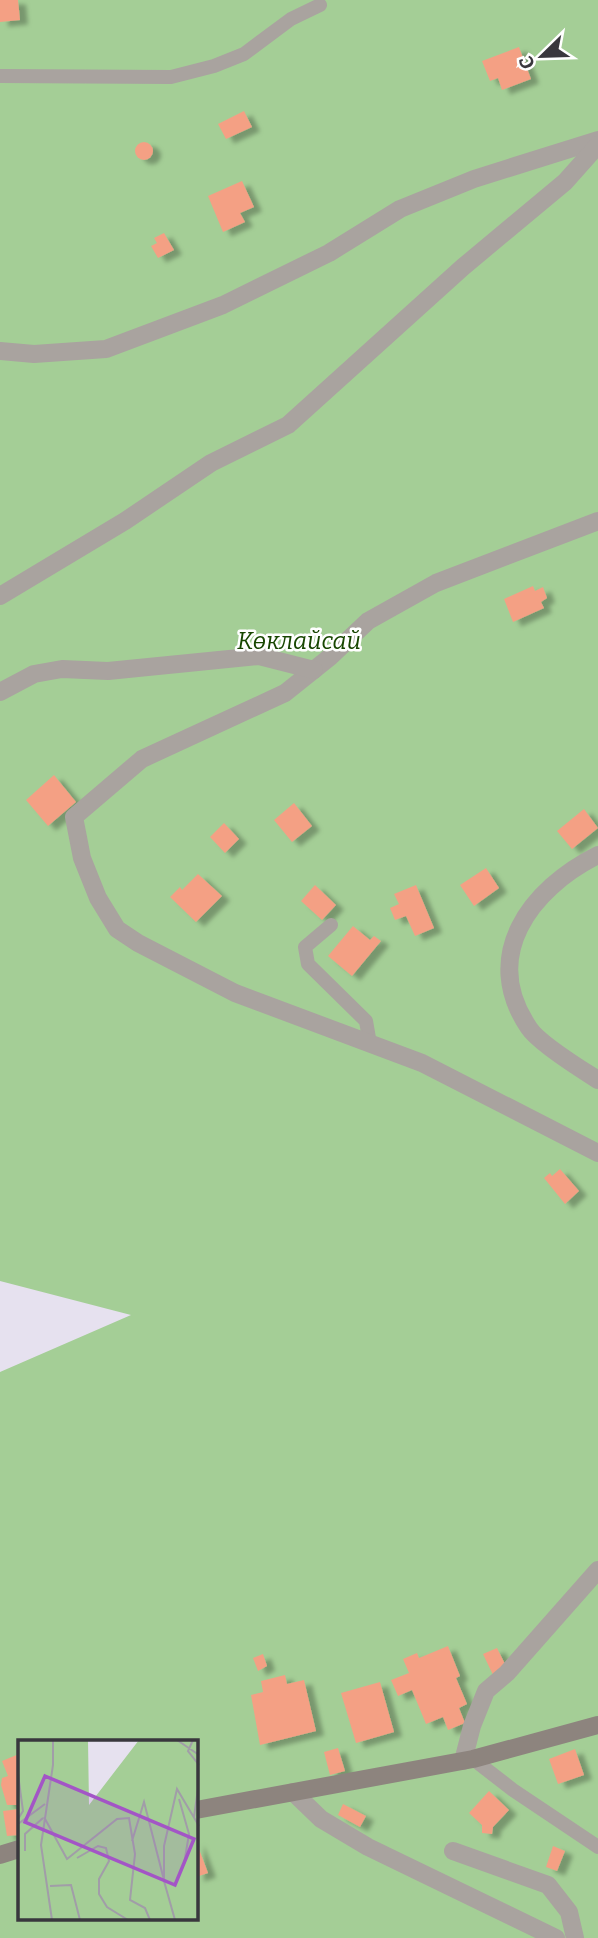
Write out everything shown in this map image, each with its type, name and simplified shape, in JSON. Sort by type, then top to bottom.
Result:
[{"type":"street","points":[[0,351],[34,354],[106,349],[223,305],[329,253],[400,209],[474,179],[598,139]]},
{"type":"street","points":[[0,596],[125,521],[211,463],[288,425],[463,267],[565,182],[598,145]]},
{"type":"street","points":[[598,521],[436,583],[368,621],[285,693],[142,759],[74,817],[82,858],[98,898],[117,929],[175,964],[235,993],[422,1063],[598,1153]]},
{"type":"street","points":[[0,692],[34,674],[62,669],[108,671],[259,656],[314,670]]},
{"type":"street","points":[[598,855],[544,892],[516,934],[508,967],[512,996],[530,1031],[598,1080]]},
{"type":"street","points":[[468,1760],[471,1726],[486,1690],[507,1672],[598,1570]]},
{"type":"street","points":[[198,1810],[468,1760],[598,1725]]},
{"type":"street","points":[[293,1791],[321,1819],[368,1847],[556,1938]]},
{"type":"street","points":[[0,1855],[18,1849]]},
{"type":"street","points":[[453,1851],[548,1885],[569,1912],[575,1938]]},
{"type":"lane","points":[[0,76],[171,77],[214,66],[244,54],[290,19],[320,5]]},
{"type":"lane","points":[[331,925],[306,947],[308,964],[366,1021],[369,1044]]},
{"type":"lane","points":[[468,1760],[598,1847]]},
{"type":"green space","name":"Көклайсай","points":[[0,0],[598,0],[598,1938],[0,1938],[0,1372],[131,1315],[0,1281]]},
{"type":"building","points":[[0,0],[18,0],[20,20],[0,22]]},
{"type":"building","points":[[519,47],[531,79],[502,90],[498,78],[490,81],[482,61]]},
{"type":"building","points":[[244,111],[252,127],[226,139],[218,124]]},
{"type":"building","points":[[140,142],[148,142],[153,151],[151,158],[140,160],[135,155],[135,147]]},
{"type":"building","points":[[242,181],[254,207],[240,213],[245,222],[223,232],[208,196]]},
{"type":"building","points":[[164,233],[174,250],[158,258],[151,246],[157,243],[154,238]]},
{"type":"building","points":[[533,586],[535,591],[543,587],[547,598],[541,602],[544,608],[513,622],[504,599]]},
{"type":"building","points":[[54,775],[76,802],[48,826],[26,800]]},
{"type":"building","points":[[294,803],[312,826],[292,842],[274,820]]},
{"type":"building","points":[[584,809],[598,828],[572,849],[557,831]]},
{"type":"building","points":[[224,823],[239,839],[225,853],[210,837]]},
{"type":"building","points":[[486,868],[499,888],[474,906],[460,885]]},
{"type":"building","points":[[198,874],[222,896],[196,922],[170,897],[180,887],[182,890]]},
{"type":"building","points":[[315,885],[336,905],[322,920],[301,901]]},
{"type":"building","points":[[416,885],[434,928],[415,936],[406,916],[395,920],[390,908],[399,904],[394,894]]},
{"type":"building","points":[[353,926],[370,940],[374,936],[381,941],[352,976],[328,956]]},
{"type":"building","points":[[560,1169],[579,1191],[565,1204],[544,1178],[550,1173],[552,1176]]},
{"type":"building","points":[[448,1646],[460,1676],[456,1678],[467,1704],[459,1708],[465,1723],[448,1730],[443,1717],[426,1724],[412,1690],[398,1696],[391,1680],[409,1673],[403,1659],[417,1653],[419,1658]]},
{"type":"building","points":[[497,1648],[506,1666],[494,1677],[483,1654]]},
{"type":"building","points":[[263,1654],[267,1666],[258,1671],[253,1658]]},
{"type":"building","points":[[285,1675],[287,1684],[304,1680],[316,1731],[260,1745],[251,1695],[263,1692],[261,1681]]},
{"type":"building","points":[[380,1682],[394,1732],[356,1743],[341,1693]]},
{"type":"building","points":[[338,1748],[345,1771],[330,1775],[324,1752]]},
{"type":"building","points":[[575,1749],[584,1775],[558,1784],[549,1759]]},
{"type":"building","points":[[18,1754],[18,1805],[7,1805],[1,1785],[2,1778],[8,1776],[2,1761]]},
{"type":"building","points":[[489,1791],[509,1810],[493,1827],[492,1834],[482,1833],[482,1825],[469,1813]]},
{"type":"building","points":[[343,1804],[366,1816],[360,1827],[338,1815]]},
{"type":"building","points":[[18,1809],[18,1835],[7,1836],[3,1811]]},
{"type":"building","points":[[198,1846],[208,1873],[198,1876]]},
{"type":"building","points":[[553,1846],[565,1851],[557,1871],[546,1867]]}]
